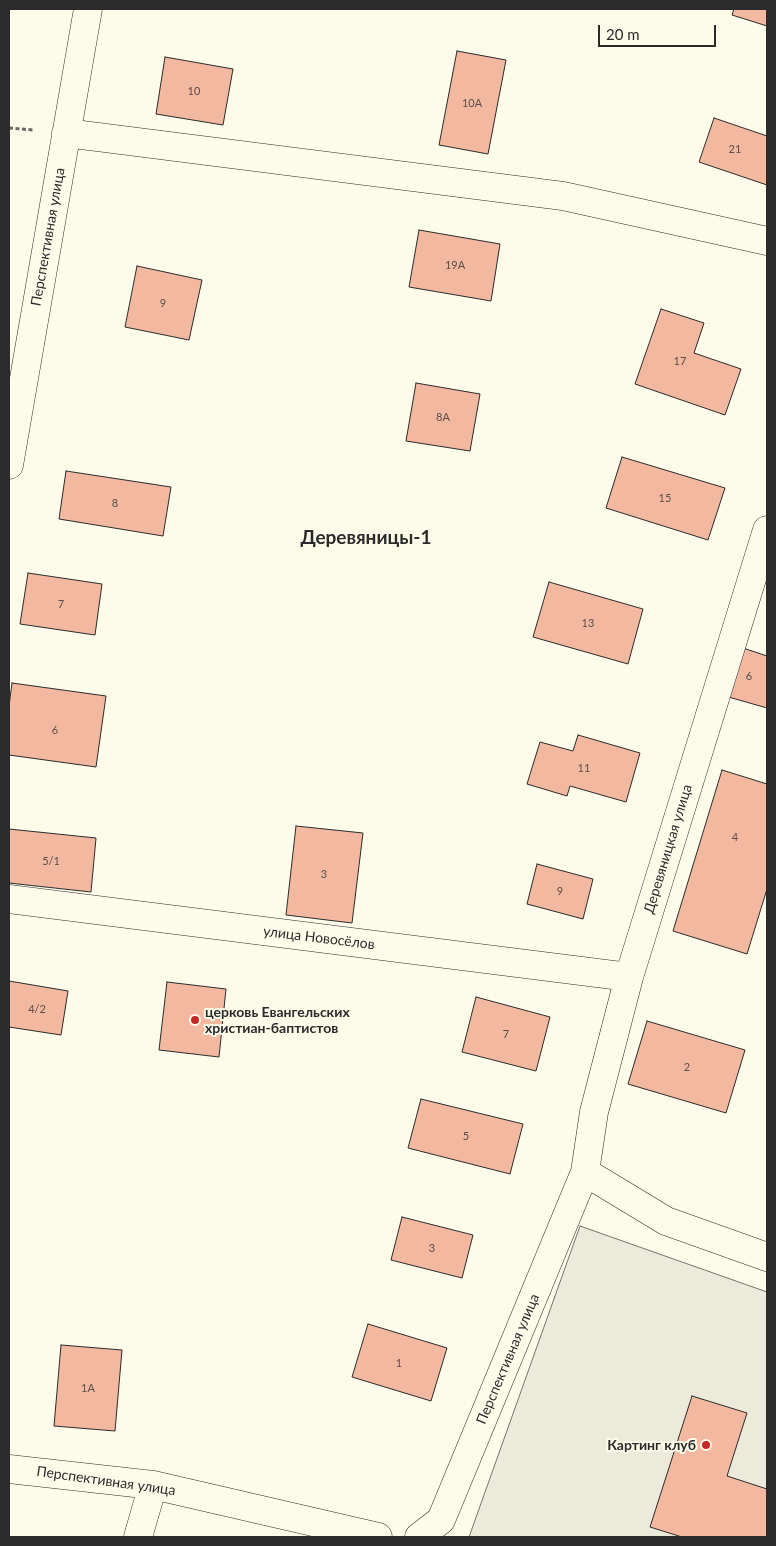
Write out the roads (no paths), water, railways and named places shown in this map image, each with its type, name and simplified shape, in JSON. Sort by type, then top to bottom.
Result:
[{"type":"street","name":"Перспективная улица","points":[[9,465],[88,9]]},
{"type":"street","points":[[66,133],[563,196],[767,241]]},
{"type":"street","name":"Деревяницкая улица","points":[[586,1172],[594,1112],[629,977],[767,530]]},
{"type":"street","name":"улица Новосёлов","points":[[9,899],[629,977]]},
{"type":"street","name":"Перспективная улица","points":[[419,1537],[441,1520],[586,1172]]},
{"type":"street","points":[[586,1172],[666,1221],[767,1256]]},
{"type":"street","name":"Перспективная улица","points":[[9,1469],[153,1485],[378,1537]]},
{"type":"street","points":[[138,1537],[153,1485]]},
{"type":"place","name":"церковь Евангельских христиан-баптистов","points":[[195,1020]]},
{"type":"place","name":"Картинг клуб","points":[[706,1445]]},
{"type":"district","name":"Деревяницы-1","points":[[366,538]]}]
